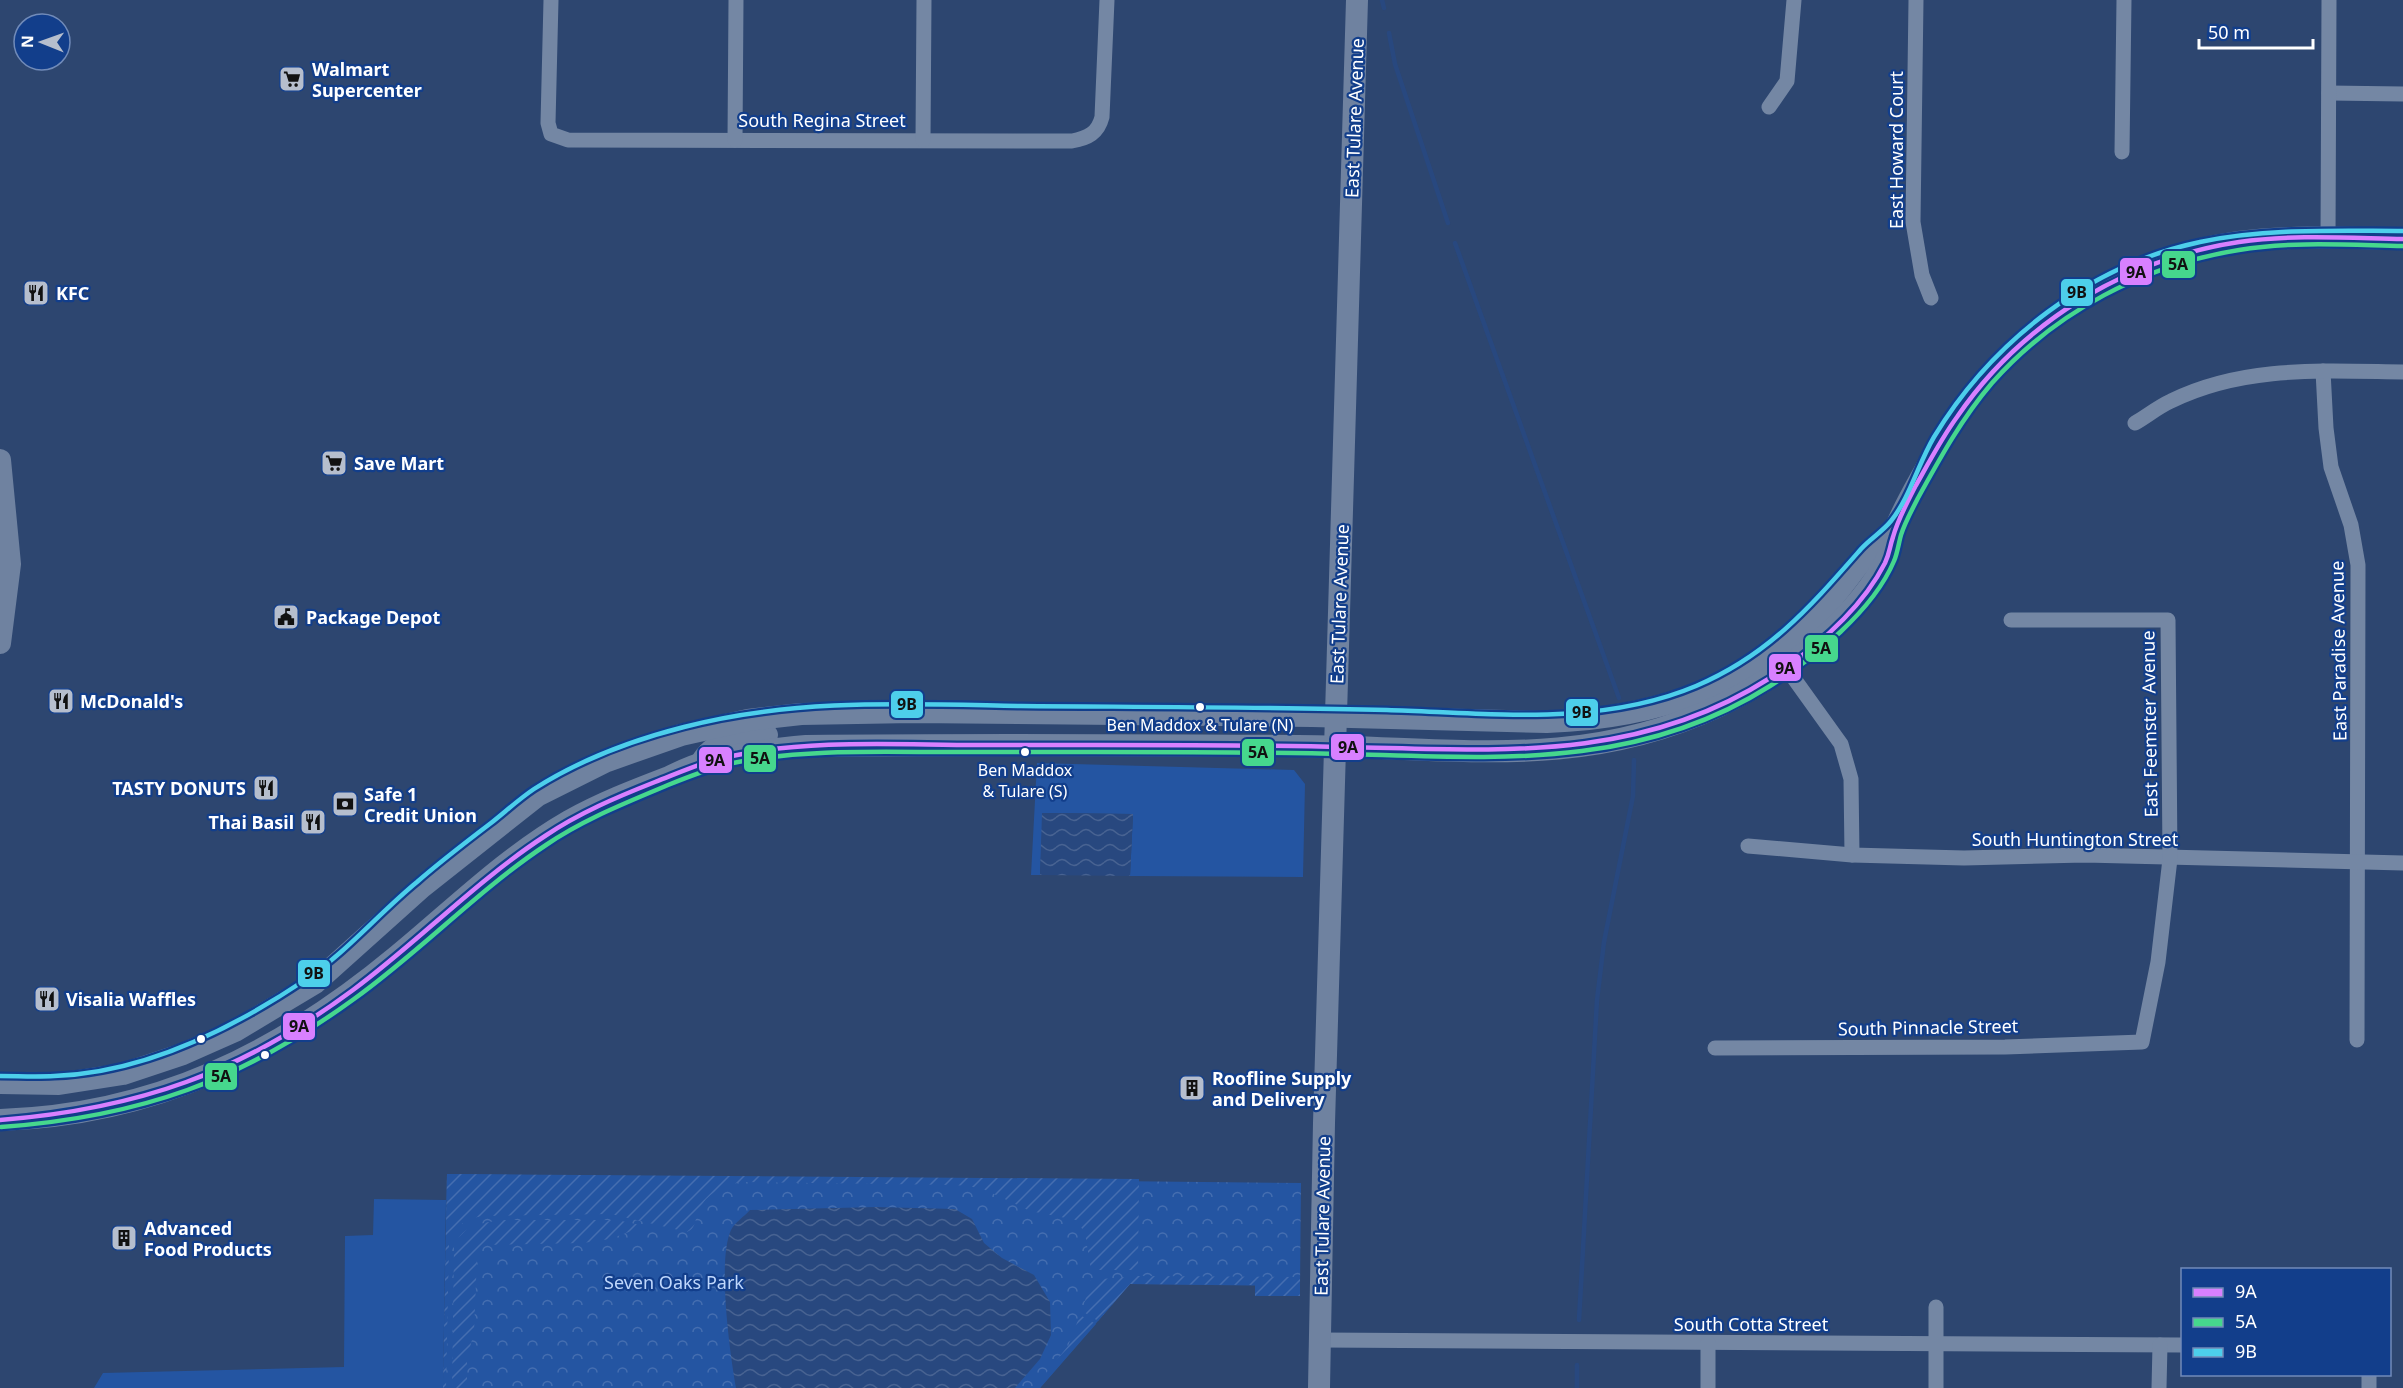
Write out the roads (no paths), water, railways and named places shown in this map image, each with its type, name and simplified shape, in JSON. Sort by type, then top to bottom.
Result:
[{"type":"main road","name":"East Tulare Avenue","points":[[1319,1388],[1357,0]]},
{"type":"main road","points":[[0,1120],[48,1117],[120,1105],[177,1088],[223,1070],[286,1037],[355,990],[492,874],[567,822],[607,801],[701,763],[755,751],[806,746],[1335,746],[1522,752],[1599,745],[1652,732],[1706,712],[1750,689],[1785,666],[1829,630],[1867,589],[1887,561],[1894,530],[1937,447],[1975,391],[2023,342],[2068,307],[2126,274],[2182,254],[2247,241],[2328,238],[2403,239]]},
{"type":"main road","points":[[0,460],[9,551],[9,589],[0,643]]},
{"type":"main road","points":[[0,1083],[59,1084],[123,1074],[183,1054],[235,1031],[315,983],[422,887],[537,796],[607,761],[663,739],[748,720],[801,714],[1336,717],[1547,723],[1608,718],[1662,707],[1730,678],[1779,646],[1823,608],[1870,551],[1894,530]]},
{"type":"main road","points":[[701,763],[713,747],[720,743],[819,729],[867,728],[877,725],[883,713]]},
{"type":"street","name":"South Regina Street","points":[[551,0],[549,123],[551,134],[568,140],[1072,141],[1092,135],[1099,128],[1103,110],[1107,0]]},
{"type":"street","points":[[735,140],[736,0]]},
{"type":"street","points":[[923,140],[924,0]]},
{"type":"street","points":[[1769,107],[1786,81],[1794,0]]},
{"type":"street","name":"East Howard Court","points":[[1916,0],[1913,222],[1922,275],[1931,298]]},
{"type":"street","points":[[2122,152],[2124,0]]},
{"type":"street","points":[[2328,238],[2329,0]]},
{"type":"street","points":[[2329,93],[2403,94]]},
{"type":"street","points":[[2135,423],[2170,401],[2209,386],[2251,375],[2323,371],[2403,372]]},
{"type":"street","name":"East Paradise Avenue","points":[[2323,371],[2331,467],[2351,525],[2358,565],[2357,1040]]},
{"type":"street","name":"East Feemster Avenue","points":[[2011,620],[2168,620],[2170,859],[2158,962],[2142,1042]]},
{"type":"street","points":[[1785,666],[1841,744],[1851,779],[1852,855]]},
{"type":"street","name":"South Huntington Street","points":[[1748,846],[1852,855],[1964,858],[2085,855],[2170,859],[2403,863]]},
{"type":"street","name":"South Pinnacle Street","points":[[1715,1048],[2005,1047],[2142,1042]]},
{"type":"street","points":[[1936,1307],[1936,1388]]},
{"type":"street","name":"South Cotta Street","points":[[1320,1340],[2181,1345]]},
{"type":"street","points":[[1708,1343],[1708,1388]]},
{"type":"street","points":[[2159,1388],[2160,1345]]},
{"type":"water","points":[[1042,813],[1133,814],[1130,876],[1040,875]]},
{"type":"water","points":[[876,1207],[955,1209],[972,1219],[984,1243],[1002,1258],[1034,1275],[1050,1302],[1051,1335],[1040,1359],[1015,1388],[736,1388],[728,1331],[725,1284],[727,1244],[732,1227],[750,1210]]},
{"type":"waterway","points":[[1382,0],[1384,8]]},
{"type":"waterway","points":[[1389,33],[1395,64],[1448,223]]},
{"type":"waterway","points":[[1455,243],[1619,698]]},
{"type":"waterway","points":[[1579,1320],[1597,1000],[1604,942],[1633,796],[1634,760]]},
{"type":"waterway","points":[[1577,1365],[1577,1388]]},
{"type":"place","name":"Walmart Supercenter","points":[[292,79]]},
{"type":"place","name":"KFC","points":[[36,293]]},
{"type":"place","name":"Save Mart","points":[[334,463]]},
{"type":"place","name":"Package Depot","points":[[286,617]]},
{"type":"place","name":"McDonald's","points":[[61,701]]},
{"type":"place","name":"Ben Maddox & Tulare (N)","points":[[1200,707]]},
{"type":"place","name":"Ben Maddox & Tulare (S)","points":[[1025,752]]},
{"type":"place","name":"TASTY DONUTS","points":[[266,788]]},
{"type":"place","name":"Safe 1 Credit Union","points":[[345,804]]},
{"type":"place","name":"Thai Basil","points":[[313,822]]},
{"type":"place","name":"Visalia Waffles","points":[[47,999]]},
{"type":"place","name":"Roofline Supply and Delivery","points":[[1192,1088]]},
{"type":"place","name":"Advanced Food Products","points":[[124,1238]]},
{"type":"park label","name":"Seven Oaks Park","points":[[674,1282]]}]
